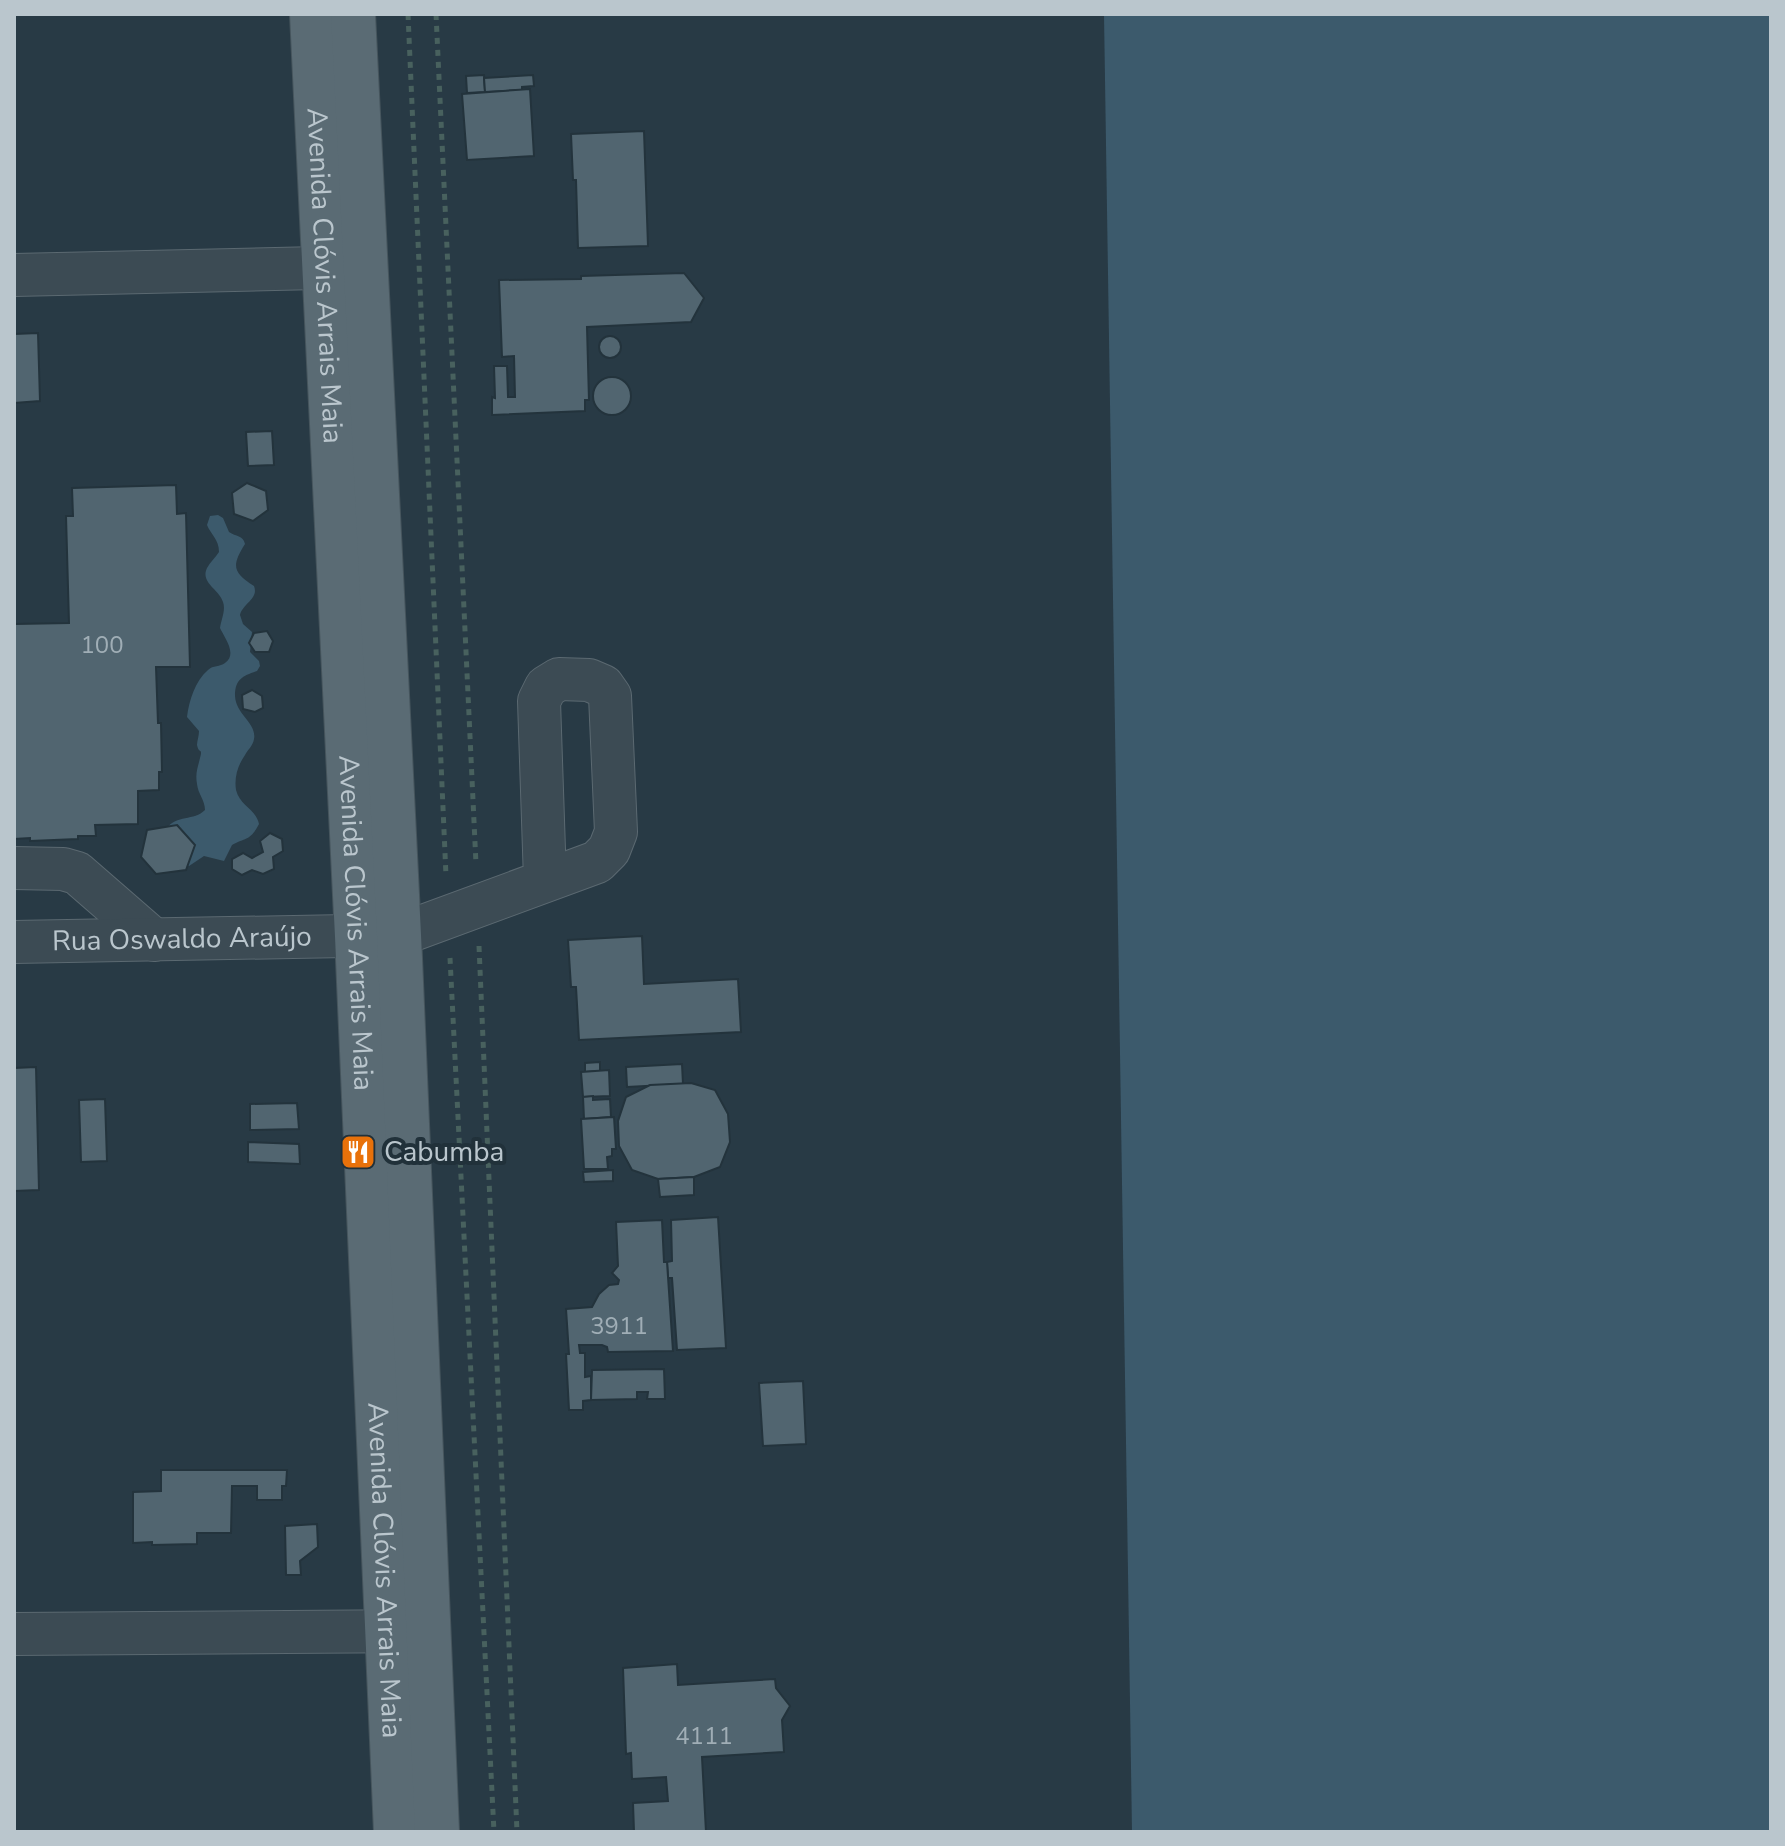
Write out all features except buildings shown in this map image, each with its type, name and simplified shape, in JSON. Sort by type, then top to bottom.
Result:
[{"type":"main road","name":"Avenida Clóvis Arrais Maia","points":[[312,14],[344,267],[378,935],[408,1632],[437,1832]]},
{"type":"main road","name":"Avenida Clóvis Arrais Maia","points":[[344,267],[353,14]]},
{"type":"main road","name":"Avenida Clóvis Arrais Maia","points":[[396,1832],[408,1632]]},
{"type":"street","points":[[14,275],[344,267]]},
{"type":"street","points":[[14,868],[63,869],[77,873],[154,940]]},
{"type":"street","name":"Rua Oswaldo Araújo","points":[[14,942],[378,935],[545,880]]},
{"type":"street","points":[[14,1634],[408,1632]]},
{"type":"water","points":[[1104,14],[1771,14],[1771,1832],[1132,1832]]},
{"type":"water","points":[[210,516],[223,518],[229,532],[244,541],[236,568],[255,590],[253,598],[240,615],[243,624],[252,632],[250,652],[260,666],[238,682],[235,690],[236,703],[252,728],[254,739],[239,767],[236,790],[259,824],[250,836],[232,845],[224,861],[204,856],[189,866],[179,862],[167,828],[175,821],[196,816],[205,810],[196,780],[201,753],[197,745],[199,731],[187,717],[193,692],[203,675],[210,668],[225,663],[230,655],[220,628],[223,602],[206,578],[208,566],[219,552],[207,525]]},
{"type":"place","name":"Cabumba","points":[[358,1152]]}]
